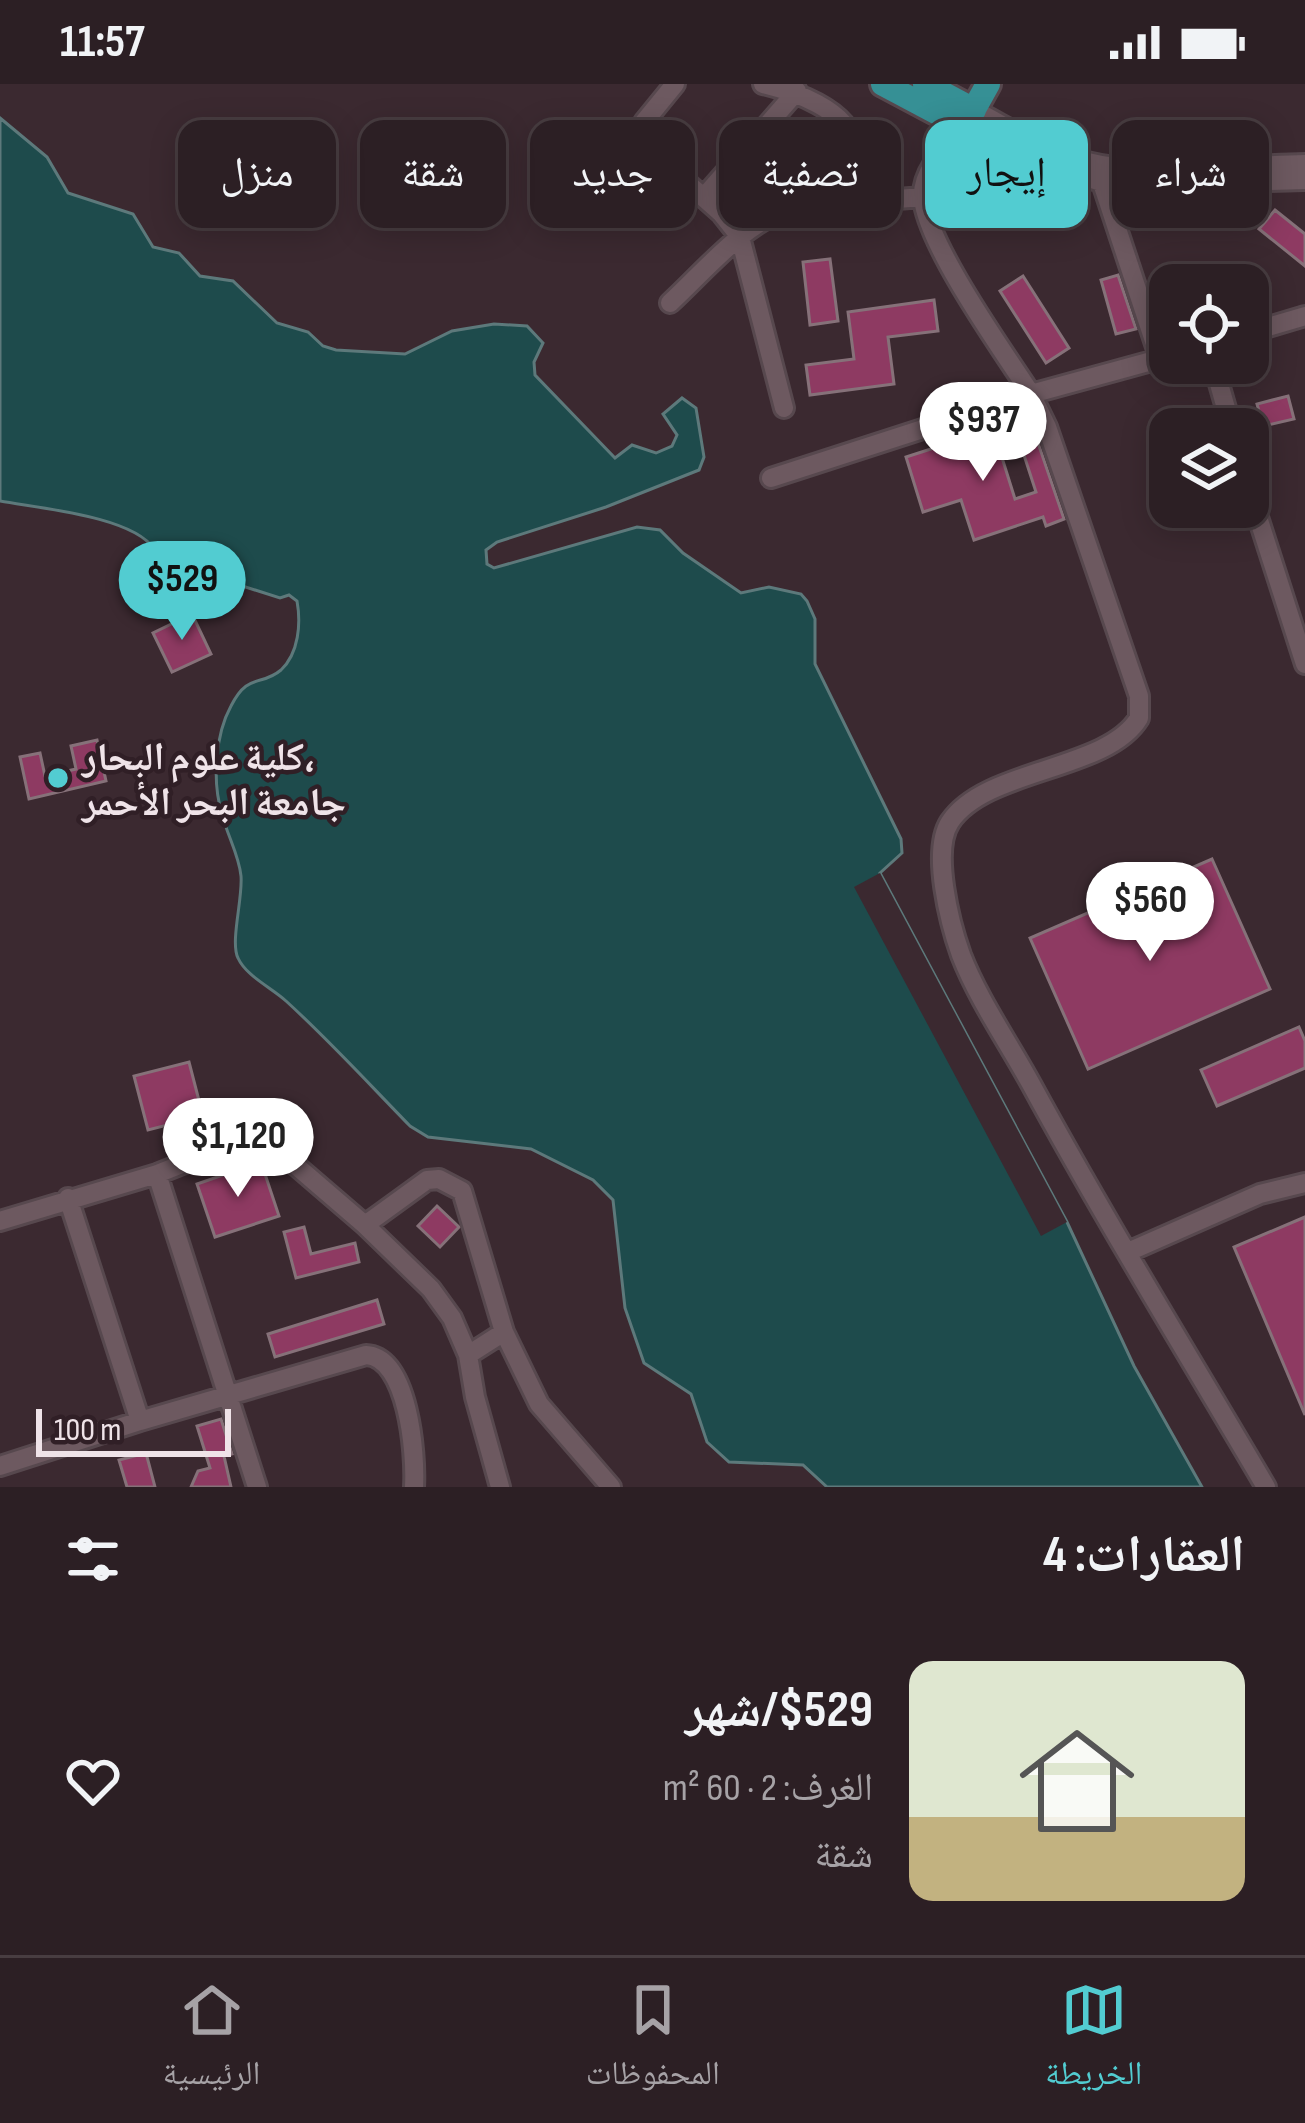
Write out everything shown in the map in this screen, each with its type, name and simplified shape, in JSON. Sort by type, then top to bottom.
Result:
[{"type":"main road","points":[[883,84],[969,118]]},
{"type":"main road","points":[[925,84],[969,118]]},
{"type":"main road","points":[[969,118],[988,84]]},
{"type":"street","points":[[675,84],[644,122],[642,134],[649,149],[704,197],[740,237],[784,408]]},
{"type":"street","points":[[763,84],[797,92],[835,120]]},
{"type":"street","points":[[704,197],[797,92]]},
{"type":"street","points":[[1265,1487],[1053,1125],[962,955],[940,866],[941,843],[951,820],[978,797],[1116,741],[1139,718],[1139,696],[1047,427],[962,286],[933,229],[923,196],[928,172],[969,118],[1099,173],[1305,180]]},
{"type":"street","points":[[1099,173],[1305,164]]},
{"type":"street","points":[[1099,173],[1149,313]]},
{"type":"street","points":[[901,198],[923,196]]},
{"type":"street","points":[[670,303],[753,228]]},
{"type":"street","points":[[1269,327],[1305,316]]},
{"type":"street","points":[[771,478],[1031,394],[1149,362]]},
{"type":"street","points":[[1261,528],[1305,664]]},
{"type":"street","points":[[0,1221],[157,1174],[237,1142],[272,1145],[365,1225],[431,1289],[452,1318],[468,1355],[500,1487]]},
{"type":"street","points":[[157,1174],[257,1487]]},
{"type":"street","points":[[365,1225],[427,1180],[439,1179],[462,1191],[504,1332],[539,1404],[610,1487]]},
{"type":"street","points":[[1128,1252],[1260,1194],[1305,1183]]},
{"type":"street","points":[[68,1198],[140,1420]]},
{"type":"street","points":[[468,1355],[504,1332]]},
{"type":"street","points":[[0,1466],[367,1355],[380,1356],[388,1364],[400,1390],[412,1434],[414,1487]]},
{"type":"street","points":[[0,1478],[3,1487]]},
{"type":"water","points":[[0,118],[47,157],[68,193],[133,214],[153,247],[179,253],[200,276],[233,281],[277,323],[308,332],[323,346],[405,354],[452,331],[494,324],[527,326],[543,343],[534,362],[535,375],[615,458],[632,445],[656,453],[672,446],[677,435],[663,414],[682,398],[696,408],[704,457],[699,470],[606,507],[497,542],[486,550],[487,564],[494,568],[637,527],[660,530],[683,553],[741,593],[769,587],[801,594],[807,601],[815,619],[815,664],[901,839],[902,853],[880,873],[1067,1222],[1134,1366],[1202,1487],[827,1487],[803,1465],[729,1462],[707,1442],[691,1394],[644,1363],[625,1308],[613,1200],[593,1180],[531,1149],[428,1137],[410,1126],[302,1016],[247,970],[236,951],[241,876],[219,801],[218,744],[237,695],[249,684],[281,670],[292,655],[297,601],[227,581],[173,589],[167,585],[154,549],[126,529],[83,515],[0,501]]},
{"type":"pier","points":[[880,873],[1067,1222],[1041,1236],[854,887]]},
{"type":"building","points":[[1275,210],[1305,234],[1305,266],[1259,229],[1269,228]]},
{"type":"building","points":[[830,259],[838,321],[810,325],[803,262]]},
{"type":"building","points":[[1118,275],[1136,329],[1116,334],[1101,280]]},
{"type":"building","points":[[1023,276],[1069,348],[1046,363],[1000,291]]},
{"type":"building","points":[[934,300],[938,331],[888,337],[894,384],[810,395],[806,365],[854,359],[848,312]]},
{"type":"building","points":[[1288,396],[1294,419],[1269,425],[1269,408],[1257,404]]},
{"type":"building","points":[[993,429],[1015,499],[1036,492],[1021,446],[1037,440],[1064,519],[1046,526],[1043,517],[974,540],[961,500],[923,512],[906,457]]},
{"type":"building","points":[[192,614],[211,654],[172,672],[153,633]]},
{"type":"building","points":[[97,740],[106,781],[29,799],[20,757],[40,753],[45,776],[76,769],[71,746]]},
{"type":"building","points":[[1212,859],[1270,989],[1088,1069],[1030,938]]},
{"type":"building","points":[[1299,1027],[1305,1041],[1305,1068],[1217,1106],[1201,1070]]},
{"type":"building","points":[[189,1062],[203,1116],[148,1130],[134,1076]]},
{"type":"building","points":[[261,1162],[279,1216],[215,1237],[197,1184]]},
{"type":"building","points":[[437,1206],[459,1227],[440,1247],[418,1226]]},
{"type":"building","points":[[1305,1217],[1305,1415],[1234,1247]]},
{"type":"building","points":[[304,1227],[311,1254],[355,1243],[359,1262],[296,1278],[284,1232]]},
{"type":"building","points":[[377,1300],[384,1324],[275,1357],[268,1334]]},
{"type":"building","points":[[221,1419],[232,1454],[224,1456],[231,1487],[191,1487],[198,1471],[210,1468],[197,1426]]},
{"type":"building","points":[[146,1453],[155,1487],[127,1487],[119,1460]]},
{"type":"place","name":"كلية علوم البحار، جامعة البحر الأحمر","points":[[58,778]]}]
